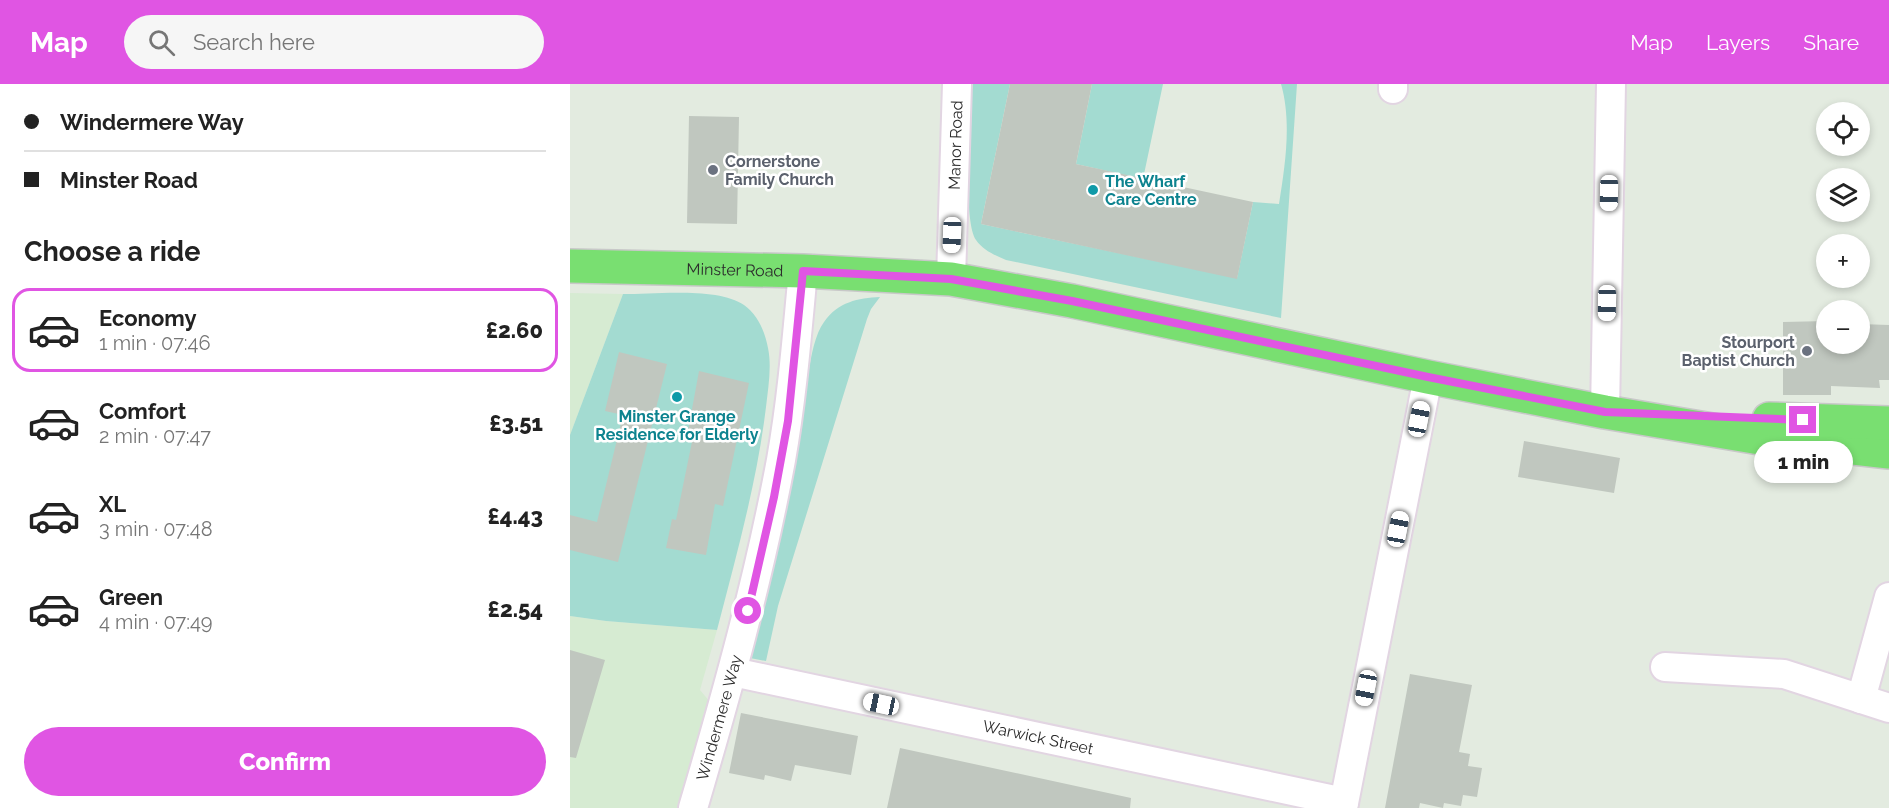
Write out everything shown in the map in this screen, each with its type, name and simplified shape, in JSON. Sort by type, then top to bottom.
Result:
[{"type":"main road","name":"Minster Road","points":[[570,266],[803,271],[951,279],[1072,301],[1428,377],[1605,412],[1754,437],[1889,452]]},
{"type":"main road","name":"Minster Road","points":[[1605,412],[1889,423]]},
{"type":"street","name":"Manor Road","points":[[951,279],[957,84]]},
{"type":"street","points":[[1605,412],[1611,84]]},
{"type":"street","name":"Windermere Way","points":[[693,808],[733,672],[765,540],[792,387],[803,271]]},
{"type":"street","points":[[1344,805],[1428,377]]},
{"type":"street","points":[[1862,699],[1889,597]]},
{"type":"street","points":[[1665,667],[1784,674],[1889,708]]},
{"type":"street","name":"Warwick Street","points":[[733,672],[1344,805]]},
{"type":"shaded area","points":[[972,84],[1010,84],[981,224],[1237,278],[1253,202],[1279,204],[1287,129],[1281,84],[1297,84],[1281,318],[1006,260],[985,249],[976,240],[969,211],[968,165]]},
{"type":"shaded area","points":[[1092,84],[1163,84],[1143,179],[1076,164]]},
{"type":"shaded area","points":[[570,293],[623,294],[570,435]]},
{"type":"shaded area","points":[[686,293],[733,299],[753,314],[767,342],[770,370],[762,435],[745,519],[717,630],[570,616],[570,435],[623,294]]},
{"type":"shaded area","points":[[880,297],[867,319],[778,606],[766,661],[750,658],[790,493],[808,377],[818,332],[830,315],[849,302]]},
{"type":"shaded area","points":[[570,616],[717,630],[700,690],[720,714],[693,808],[570,808]]},
{"type":"building","name":"The Wharf Care Centre","points":[[1010,84],[1092,84],[1076,164],[1253,202],[1237,279],[981,224]]},
{"type":"building","name":"Cornerstone Family Church","points":[[689,116],[739,117],[737,224],[687,223]]},
{"type":"building","points":[[1816,321],[1816,354],[1870,354],[1870,324],[1889,325],[1889,380],[1879,380],[1880,388],[1831,386],[1831,395],[1783,395],[1783,322]]},
{"type":"building","points":[[619,352],[667,364],[618,562],[570,550],[570,515],[597,522],[623,415],[605,411]]},
{"type":"building","points":[[699,371],[749,383],[723,506],[715,504],[706,555],[666,548],[672,519],[676,520],[694,432],[688,431]]},
{"type":"building","points":[[1524,441],[1620,458],[1614,493],[1518,477]]},
{"type":"building","points":[[570,650],[605,660],[576,758],[570,757]]},
{"type":"building","points":[[1410,674],[1472,685],[1459,752],[1470,754],[1468,766],[1482,768],[1477,797],[1463,795],[1461,806],[1444,803],[1443,808],[1420,803],[1419,808],[1385,808]]},
{"type":"building","points":[[741,713],[858,736],[851,775],[795,765],[791,781],[765,775],[764,780],[729,773]]},
{"type":"building","points":[[900,748],[1131,798],[1130,808],[887,808]]},
{"type":"place","name":"Cornerstone Family Church","points":[[713,170]]},
{"type":"place","name":"The Wharf Care Centre","points":[[1093,190]]},
{"type":"place","name":"Stourport Baptist Church","points":[[1807,351]]},
{"type":"place","name":"Minster Grange Residence for Elderly","points":[[677,397]]},
{"type":"route","points":[[748,611],[765,540],[788,421],[803,271],[951,279],[1072,301],[1428,377],[1605,412],[1803,420]]}]
